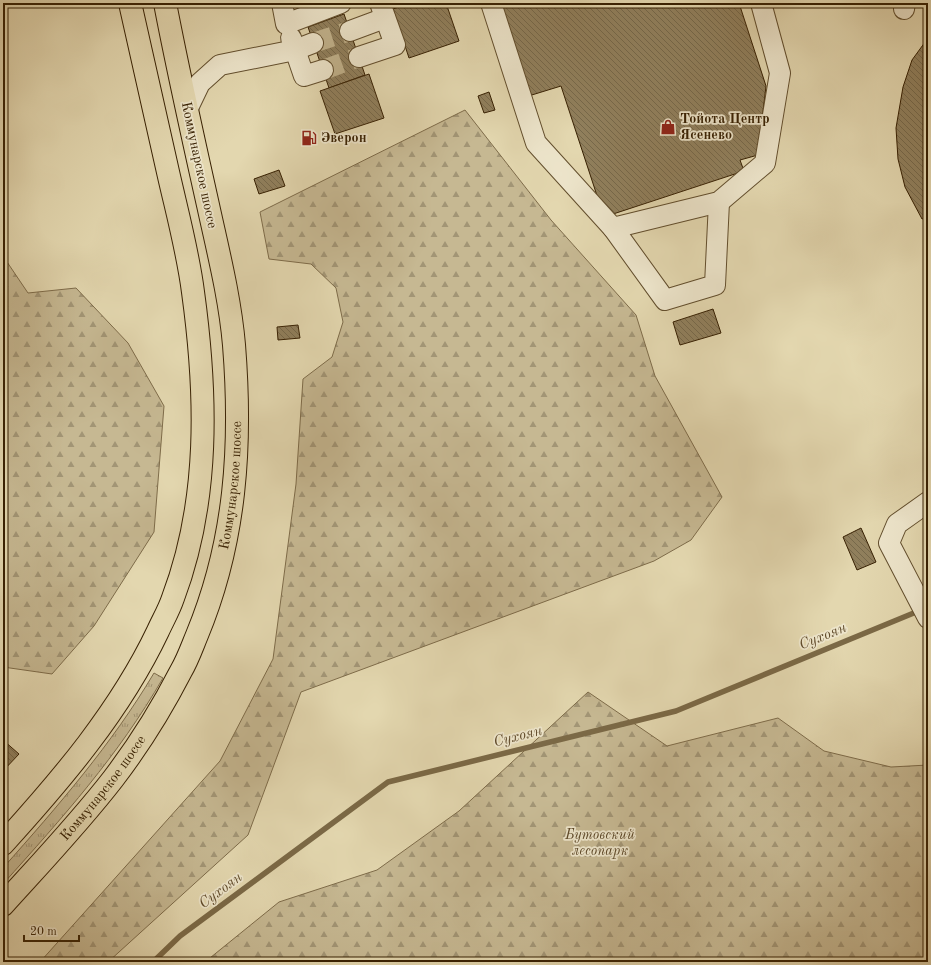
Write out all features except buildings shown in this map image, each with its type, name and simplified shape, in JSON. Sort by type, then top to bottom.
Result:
[{"type":"main road","points":[[3,844],[78,756],[120,700],[149,651],[173,599],[190,545],[197,505],[204,413],[200,352],[193,290],[130,3]]},
{"type":"main road","name":"Коммунарское шоссе","points":[[3,904],[113,779],[150,725],[183,669],[206,613],[224,554],[232,508],[236,466],[237,412],[234,344],[226,286],[179,76],[165,3]]},
{"type":"lane","points":[[176,3],[179,76]]},
{"type":"lane","points":[[282,3],[286,24],[304,76],[322,70]]},
{"type":"lane","points":[[286,24],[341,3]]},
{"type":"lane","points":[[491,3],[536,144],[613,228],[665,300],[715,285],[719,202]]},
{"type":"lane","points":[[613,228],[719,202],[765,162],[780,73],[761,3]]},
{"type":"lane","points":[[350,31],[382,11],[395,45],[359,57]]},
{"type":"lane","points":[[187,110],[200,83],[220,64],[295,50],[314,43]]},
{"type":"lane","points":[[928,502],[897,524],[889,543],[928,618]]},
{"type":"green space","points":[[465,110],[551,220],[636,315],[655,376],[722,497],[691,540],[654,561],[301,692],[248,835],[108,962],[40,962],[220,761],[273,659],[296,484],[303,379],[332,357],[343,322],[336,288],[311,264],[269,259],[260,212]]},
{"type":"green space","points":[[3,256],[28,293],[76,288],[128,343],[164,406],[154,532],[94,626],[52,674],[3,667]]},
{"type":"green space","points":[[154,673],[163,678],[127,734],[89,785],[3,884],[3,868],[64,798],[102,750],[138,699]]},
{"type":"green space","name":"Бутовский лесопарк","points":[[588,692],[667,746],[778,718],[824,751],[891,767],[928,765],[928,962],[205,962],[279,902],[377,870],[459,811]]},
{"type":"waterway","name":"Сухоян","points":[[153,962],[180,936],[388,782],[676,711],[921,610]]},
{"type":"tunnel","points":[[313,43],[350,31]]},
{"type":"tunnel","points":[[323,70],[359,57]]},
{"type":"place","name":"Тойота Центр Ясенево","points":[[668,127]]},
{"type":"place","name":"Эверон","points":[[309,138]]}]
